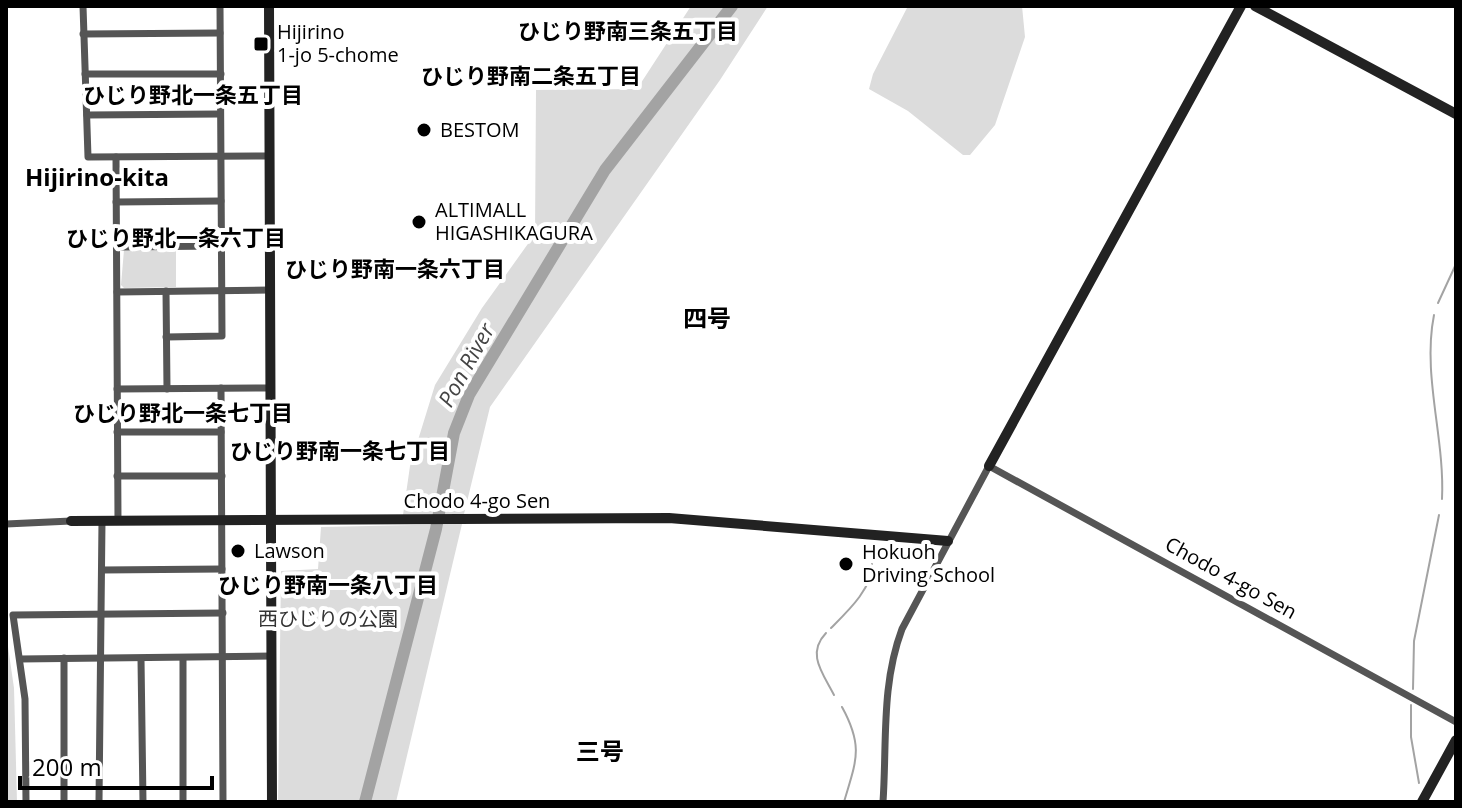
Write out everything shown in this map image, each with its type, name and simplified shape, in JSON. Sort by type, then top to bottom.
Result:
[{"type":"street","points":[[83,6],[88,157],[269,156]]},
{"type":"street","points":[[166,337],[222,336],[220,6]]},
{"type":"street","points":[[269,6],[272,802]]},
{"type":"street","points":[[883,802],[886,691],[892,655],[948,541],[1241,6]]},
{"type":"street","points":[[1255,6],[1456,114]]},
{"type":"street","points":[[83,34],[220,33]]},
{"type":"street","points":[[85,74],[221,74]]},
{"type":"street","points":[[87,115],[220,114]]},
{"type":"street","points":[[116,157],[118,521]]},
{"type":"street","points":[[116,202],[221,201]]},
{"type":"street","points":[[117,247],[221,246]]},
{"type":"street","points":[[117,292],[270,290]]},
{"type":"street","points":[[166,291],[167,389]]},
{"type":"street","points":[[221,388],[223,802]]},
{"type":"street","points":[[117,389],[270,388]]},
{"type":"street","points":[[117,432],[221,432]]},
{"type":"street","name":"Chodo 4-go Sen","points":[[989,466],[1456,722]]},
{"type":"street","points":[[117,476],[222,476]]},
{"type":"street","name":"Chodo 4-go Sen","points":[[6,524],[71,521],[669,518],[948,541]]},
{"type":"street","points":[[99,802],[102,521]]},
{"type":"street","points":[[102,570],[222,569]]},
{"type":"street","points":[[26,802],[25,699],[13,615],[223,613]]},
{"type":"street","points":[[20,659],[272,656]]},
{"type":"street","points":[[64,658],[64,802]]},
{"type":"street","points":[[183,658],[183,802]]},
{"type":"street","points":[[141,659],[143,802]]},
{"type":"street","points":[[1422,802],[1456,740]]},
{"type":"green space","points":[[691,6],[768,6],[720,80],[490,407],[464,514],[403,515],[410,466],[435,385],[482,308],[535,234],[536,90],[637,89]]},
{"type":"green space","points":[[908,6],[1022,6],[1025,37],[995,125],[970,155],[963,155],[908,111],[869,89],[873,74]]},
{"type":"green space","points":[[124,250],[176,250],[176,287],[124,288],[121,285]]},
{"type":"green space","name":"西ひじりの公園","points":[[462,524],[396,802],[278,802],[281,571],[318,569],[321,527]]},
{"type":"green space","points":[[6,633],[14,688],[17,802],[6,802]]},
{"type":"waterway","name":"Pon River","points":[[365,802],[436,529],[454,433],[469,395],[605,170],[732,6]]},
{"type":"waterway","points":[[1438,303],[1456,264]]},
{"type":"waterway","points":[[1434,315],[1432,384],[1442,499]]},
{"type":"waterway","points":[[1413,689],[1414,641],[1439,515]]},
{"type":"waterway","points":[[831,628],[864,591],[872,564]]},
{"type":"waterway","points":[[826,633],[817,648],[818,664],[834,695]]},
{"type":"waterway","points":[[1411,705],[1411,737],[1419,783]]},
{"type":"waterway","points":[[842,707],[853,733],[856,754],[844,802]]},
{"type":"place","name":"Hijirino 1-jo 5-chome","points":[[261,44]]},
{"type":"place","name":"BESTOM","points":[[424,130]]},
{"type":"place","name":"ALTIMALL HIGASHIKAGURA","points":[[419,222]]},
{"type":"place","name":"Lawson","points":[[238,551]]},
{"type":"place","name":"Hokuoh Driving School","points":[[846,564]]},
{"type":"district","name":"ひじり野南三条五丁目","points":[[628,31]]},
{"type":"district","name":"ひじり野南二条五丁目","points":[[531,76]]},
{"type":"district","name":"ひじり野北一条五丁目","points":[[193,95]]},
{"type":"district","name":"Hijirino-kita","points":[[97,178]]},
{"type":"district","name":"ひじり野北一条六丁目","points":[[176,238]]},
{"type":"district","name":"ひじり野南一条六丁目","points":[[395,269]]},
{"type":"district","name":"四号","points":[[707,319]]},
{"type":"district","name":"ひじり野北一条七丁目","points":[[183,413]]},
{"type":"district","name":"ひじり野南一条七丁目","points":[[340,451]]},
{"type":"district","name":"ひじり野南一条八丁目","points":[[328,585]]},
{"type":"district","name":"三号","points":[[600,752]]}]
